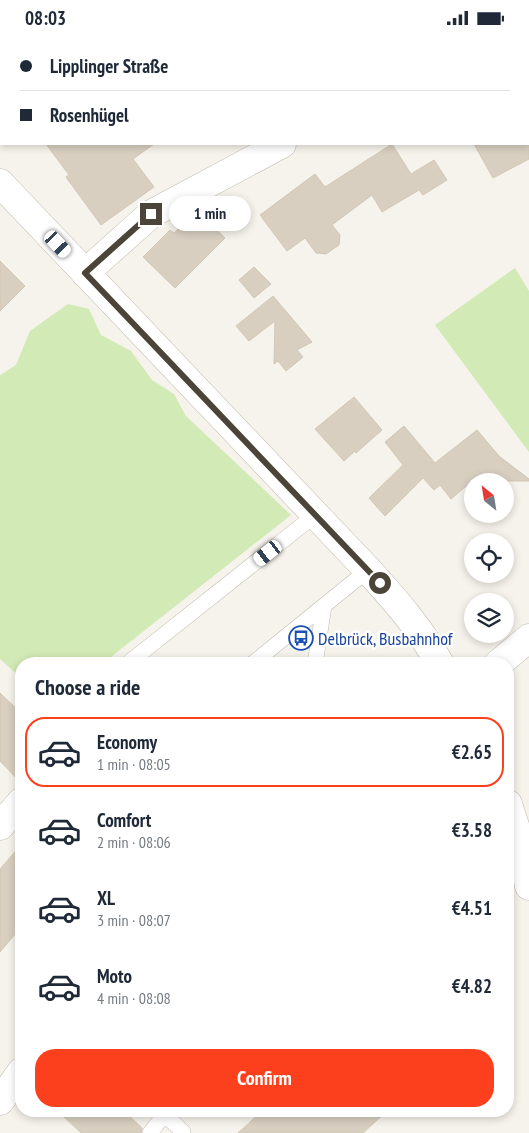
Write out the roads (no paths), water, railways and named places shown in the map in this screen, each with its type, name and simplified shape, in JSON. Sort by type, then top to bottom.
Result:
[{"type":"street","points":[[85,273],[151,214],[280,145]]},
{"type":"street","points":[[0,183],[368,569],[404,611],[436,657]]},
{"type":"street","points":[[506,657],[529,638]]},
{"type":"street","points":[[0,826],[15,810]]},
{"type":"street","points":[[514,824],[529,886]]},
{"type":"street","points":[[0,1101],[15,1080]]},
{"type":"lane","points":[[136,657],[315,515]]},
{"type":"lane","points":[[261,657],[368,569]]},
{"type":"lane","points":[[316,657],[324,606]]},
{"type":"lane","points":[[150,1133],[160,1117]]},
{"type":"lane","points":[[167,1117],[183,1131]]},
{"type":"place","name":"Delbrück, Busbahnhof","points":[[301,638]]}]
